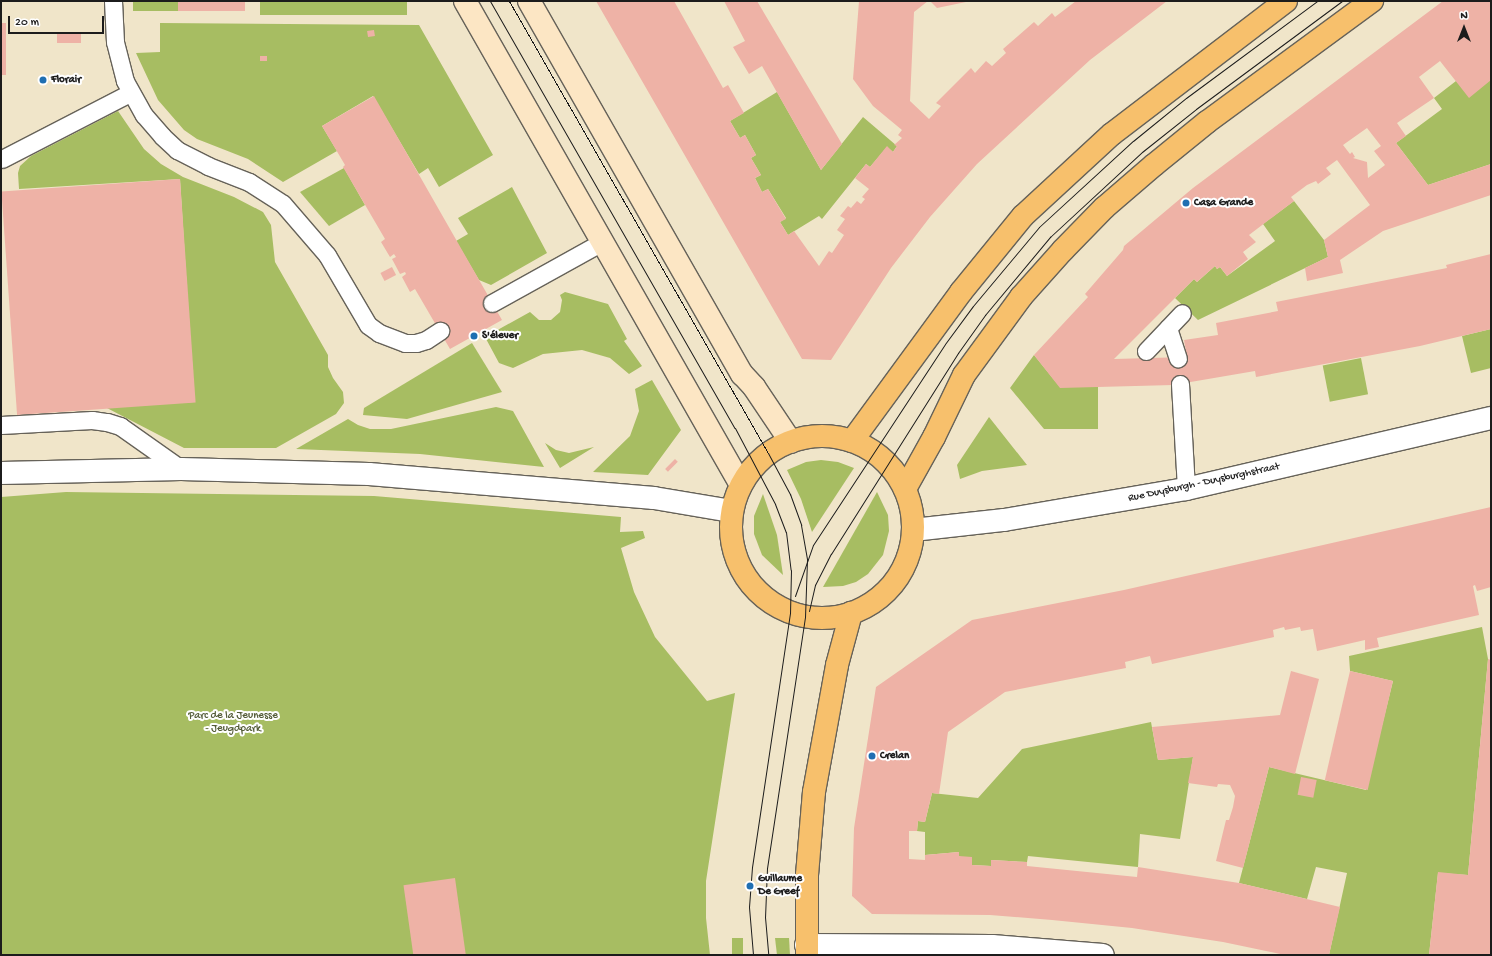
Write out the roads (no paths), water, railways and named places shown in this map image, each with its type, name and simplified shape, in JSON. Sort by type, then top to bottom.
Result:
[{"type":"main road","points":[[852,441],[961,292],[1023,216],[1112,134],[1264,10],[1286,1]]},
{"type":"main road","points":[[905,489],[934,437],[964,375],[1021,297],[1063,250],[1104,208],[1207,122],[1372,1]]},
{"type":"main road","points":[[815,436],[852,441],[881,458],[905,489],[910,502],[913,530],[910,548],[895,582],[868,606],[837,617],[805,617],[772,604],[758,592],[746,578],[736,557],[730,528],[732,510],[741,485],[755,465],[768,453],[791,442],[815,436]]},
{"type":"main road","points":[[806,950],[806,875],[814,792],[837,665],[851,613]]},
{"type":"street","points":[[465,1],[741,485]]},
{"type":"street","points":[[528,1],[742,374],[754,387],[791,442]]},
{"type":"street","name":"Rue Duysburgh - Duysburghstraat","points":[[913,530],[1004,520],[1186,489],[1491,418]]},
{"type":"street","points":[[1,473],[181,469],[369,474],[654,498],[732,510]]},
{"type":"street","points":[[806,950],[992,946],[1103,955]]},
{"type":"lane","points":[[113,1],[115,42],[130,94],[144,115],[177,150],[208,166],[249,182],[283,204],[327,256],[368,325],[379,333],[405,343],[426,340],[440,331]]},
{"type":"lane","points":[[2,159],[130,94]]},
{"type":"lane","points":[[492,302],[602,242]]},
{"type":"lane","points":[[1146,351],[1182,313]]},
{"type":"lane","points":[[1168,328],[1178,358]]},
{"type":"lane","points":[[1180,384],[1186,489]]},
{"type":"lane","points":[[1,425],[92,420],[108,422],[120,426],[181,469]]},
{"type":"tram line","points":[[490,1],[735,428],[775,504],[786,532],[791,570],[790,613],[752,867],[749,907],[753,955]]},
{"type":"tram line","points":[[509,1],[768,453],[790,494],[801,525],[807,560],[805,617],[767,868],[765,917],[768,955]]},
{"type":"tram line","points":[[795,596],[813,545],[945,344],[973,306],[1039,227],[1133,141],[1186,98],[1317,1]]},
{"type":"tram line","points":[[809,611],[815,585],[831,554],[958,353],[985,315],[1050,237],[1142,152],[1196,109],[1342,1]]},
{"type":"place","name":"Florair","points":[[43,80]]},
{"type":"place","name":"Casa Grande","points":[[1186,203]]},
{"type":"place","name":"S'élever","points":[[474,336]]},
{"type":"place","name":"Crelan","points":[[872,756]]},
{"type":"place","name":"Guillaume De Greef","points":[[750,886]]},
{"type":"park label","name":"Parc de la Jeunesse - Jeugdpark","points":[[233,723]]}]
